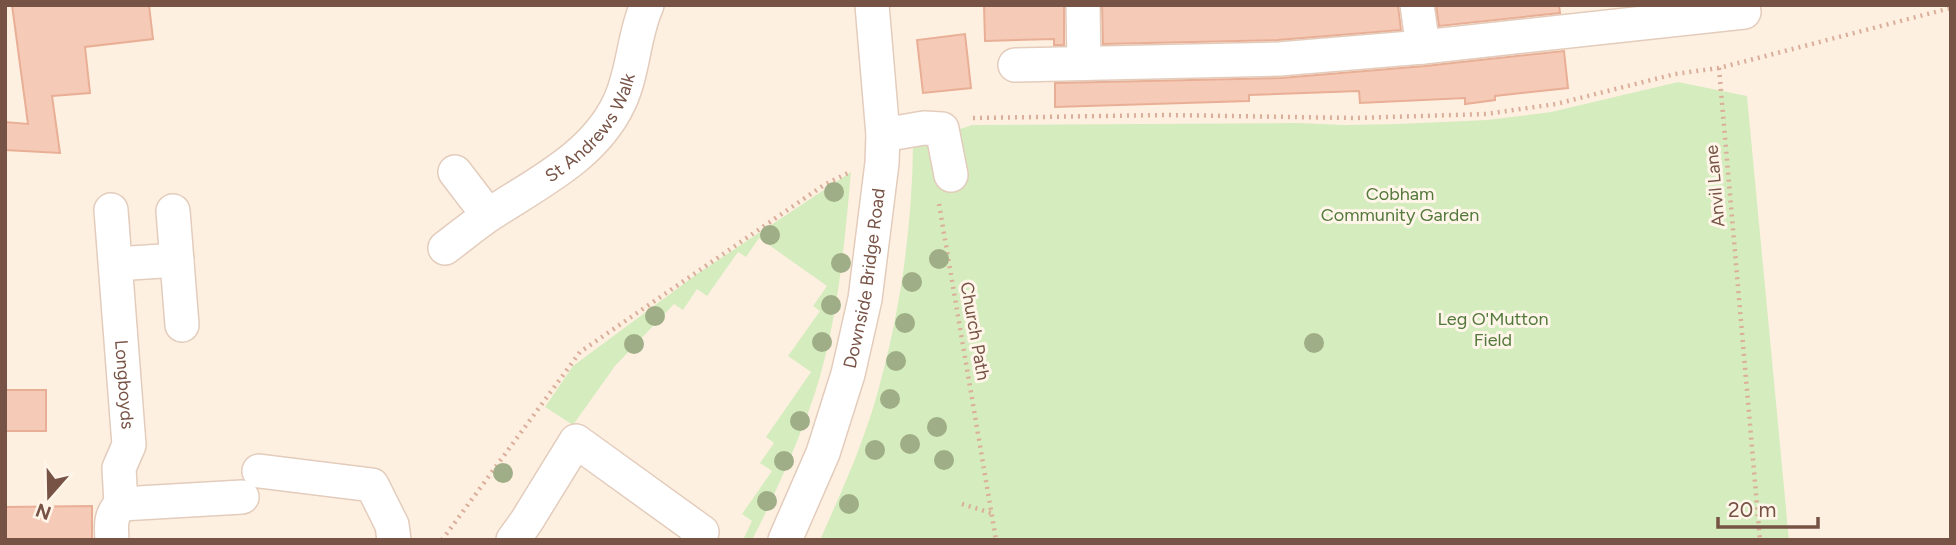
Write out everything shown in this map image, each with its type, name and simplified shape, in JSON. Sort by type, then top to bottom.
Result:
[{"type":"street","name":"St Andrews Walk","points":[[445,248],[488,215],[564,167],[597,137],[613,116],[621,99],[634,44],[647,5]]},
{"type":"street","name":"Downside Bridge Road","points":[[785,540],[823,453],[848,374],[865,299],[882,149],[872,5]]},
{"type":"street","points":[[1083,5],[1084,63]]},
{"type":"street","points":[[1417,5],[1423,47]]},
{"type":"street","points":[[1015,65],[1279,59],[1423,47],[1744,12]]},
{"type":"street","points":[[882,149],[924,128],[942,129],[944,183]]},
{"type":"street","points":[[455,172],[488,215]]},
{"type":"street","name":"Longboyds","points":[[111,210],[129,445],[119,468],[121,504],[114,513],[112,540]]},
{"type":"street","points":[[173,211],[182,325]]},
{"type":"street","points":[[116,264],[177,260]]},
{"type":"street","points":[[513,540],[576,441],[702,532],[697,540]]},
{"type":"street","points":[[121,504],[250,484],[372,485],[392,525],[394,540]]},
{"type":"path","points":[[942,129],[969,118],[1167,115],[1355,118],[1486,114],[1556,104],[1675,74],[1718,68],[1951,8]]},
{"type":"path","name":"Anvil Lane","points":[[1718,68],[1760,540]]},
{"type":"path","points":[[442,540],[580,352],[824,185],[851,172],[882,149]]},
{"type":"path","name":"Church Path","points":[[944,183],[996,540]]},
{"type":"path","points":[[962,504],[991,513]]},
{"type":"green space","name":"Leg O'Mutton Field","points":[[1678,82],[1747,96],[1789,540],[820,540],[862,439],[883,373],[907,244],[913,145],[972,125],[1344,125],[1487,120],[1551,112]]},
{"type":"green space","points":[[851,172],[842,263],[832,325],[818,385],[782,477],[752,540],[743,540],[752,521],[742,514],[772,471],[760,463],[774,443],[766,437],[811,372],[788,356],[820,311],[813,306],[827,286],[759,238],[746,257],[738,252],[707,296],[697,289],[683,310],[674,304],[615,366],[573,425],[545,407],[573,366],[697,274]]},
{"type":"building","points":[[12,5],[149,5],[153,39],[85,47],[90,93],[52,96],[60,153],[5,150],[5,122],[28,124]]},
{"type":"building","points":[[984,5],[1064,5],[1064,45],[1054,45],[1054,39],[985,41]]},
{"type":"building","points":[[1102,5],[1398,5],[1401,30],[1278,40],[1103,44]]},
{"type":"building","points":[[1436,5],[1559,5],[1560,13],[1439,26]]},
{"type":"building","points":[[965,34],[971,88],[923,93],[917,40]]},
{"type":"building","points":[[1564,51],[1568,88],[1495,96],[1495,100],[1465,104],[1465,98],[1360,103],[1359,91],[1249,95],[1249,101],[1055,107],[1055,83],[1281,78]]},
{"type":"building","points":[[5,390],[46,390],[46,431],[5,431]]},
{"type":"building","points":[[92,506],[92,540],[5,540],[5,507]]},
{"type":"park label","name":"Cobham Community Garden","points":[[1400,204]]}]
